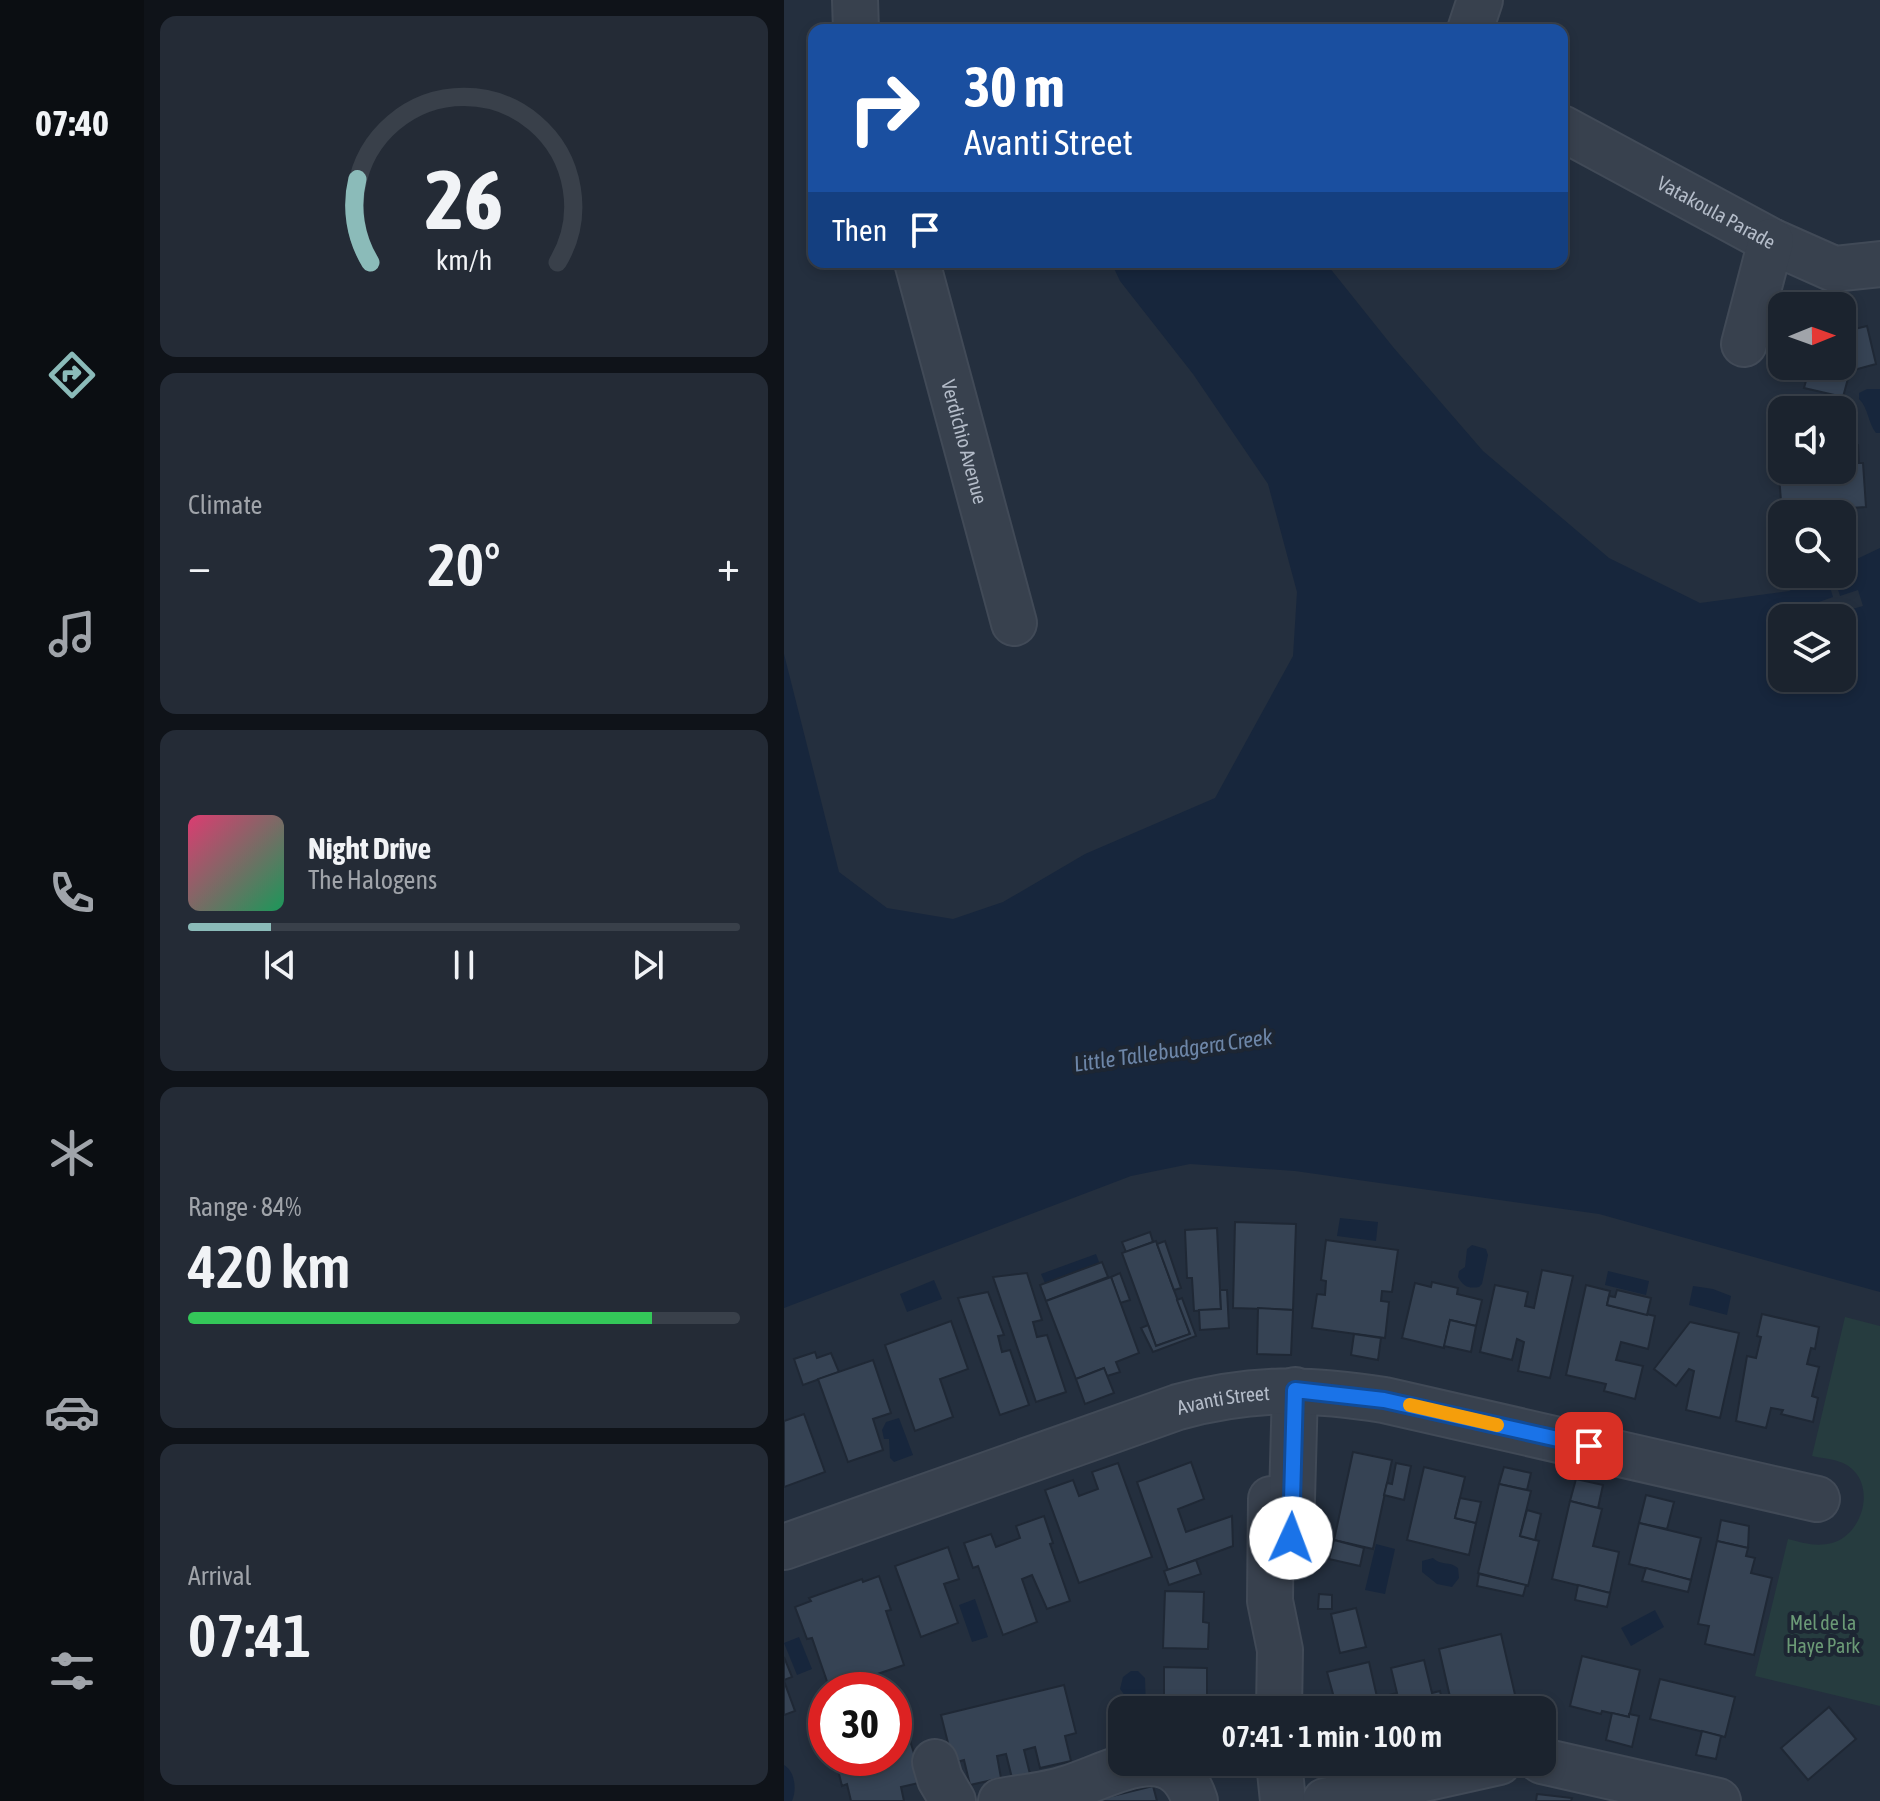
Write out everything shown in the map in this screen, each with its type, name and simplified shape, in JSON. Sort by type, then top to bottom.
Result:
[{"type":"street","points":[[855,0],[856,24]]},
{"type":"street","points":[[1472,24],[1480,0]]},
{"type":"street","name":"Vatakoula Parade","points":[[1568,131],[1771,241],[1834,269],[1880,264]]},
{"type":"street","points":[[1744,344],[1771,241]]},
{"type":"street","name":"Verdichio Avenue","points":[[919,268],[1014,623]]},
{"type":"street","points":[[1291,1538],[1295,1390]]},
{"type":"street","name":"Avanti Street","points":[[784,1547],[1178,1407],[1216,1396],[1252,1391],[1295,1390],[1384,1400],[1817,1499]]},
{"type":"street","points":[[1271,1499],[1270,1601],[1280,1650],[1279,1696]]},
{"type":"street","points":[[935,1762],[940,1779],[953,1801]]},
{"type":"street","points":[[1001,1801],[1058,1791],[1107,1772],[1143,1764],[1169,1766],[1180,1773],[1195,1801]]},
{"type":"street","points":[[1556,1764],[1718,1801]]},
{"type":"street","points":[[1280,1776],[1283,1801]]},
{"type":"street","points":[[1325,1801],[1437,1776]]},
{"type":"green space","name":"Mel de la Haye Park","points":[[1845,1317],[1880,1326],[1880,1706],[1755,1676],[1788,1539],[1815,1545],[1832,1543],[1853,1529],[1863,1506],[1861,1481],[1854,1471],[1843,1463],[1812,1456]]},
{"type":"water","name":"Little Tallebudgera Creek","points":[[1114,268],[1330,268],[1483,451],[1609,558],[1700,603],[1795,588],[1856,588],[1856,559],[1880,548],[1880,1292],[1599,1214],[1295,1171],[1190,1164],[1131,1176],[784,1308],[784,654],[839,872],[887,908],[953,919],[1003,902],[1085,854],[1215,798],[1293,656],[1297,592],[1268,484],[1193,374],[1120,281]]},
{"type":"water","points":[[1867,389],[1880,389],[1880,433],[1873,429],[1859,399],[1859,393]]},
{"type":"water","points":[[1340,1218],[1378,1222],[1376,1241],[1337,1236]]},
{"type":"water","points":[[1472,1245],[1486,1249],[1488,1255],[1482,1284],[1475,1288],[1466,1286],[1458,1277],[1459,1271],[1465,1267],[1467,1249]]},
{"type":"water","points":[[1096,1254],[1101,1267],[1047,1288],[1041,1274]]},
{"type":"water","points":[[1608,1271],[1649,1281],[1646,1295],[1605,1285]]},
{"type":"water","points":[[934,1280],[942,1299],[907,1312],[900,1294]]},
{"type":"water","points":[[1693,1286],[1731,1296],[1727,1315],[1689,1305]]},
{"type":"water","points":[[899,1418],[913,1455],[894,1462],[890,1458],[889,1439],[884,1439],[882,1430],[886,1422]]},
{"type":"water","points":[[1376,1544],[1395,1549],[1385,1594],[1365,1590]]},
{"type":"water","points":[[1433,1558],[1458,1568],[1459,1578],[1452,1587],[1437,1584],[1422,1572],[1422,1561]]},
{"type":"water","points":[[975,1599],[988,1637],[972,1642],[959,1605]]},
{"type":"water","points":[[1655,1610],[1664,1627],[1631,1646],[1621,1628]]},
{"type":"water","points":[[799,1637],[812,1669],[797,1675],[784,1643]]},
{"type":"water","points":[[1131,1671],[1138,1671],[1145,1678],[1146,1696],[1125,1696],[1120,1689],[1123,1677]]},
{"type":"water","points":[[784,1765],[794,1781],[792,1801],[784,1801]]},
{"type":"pier","points":[[1830,588],[1837,588],[1840,596],[1858,590],[1863,606],[1816,604],[1833,597]]},
{"type":"building","points":[[1867,326],[1876,364],[1856,369],[1856,329]]},
{"type":"building","points":[[1806,380],[1848,380],[1843,396],[1804,388]]},
{"type":"building","points":[[1858,445],[1859,463],[1863,463],[1866,507],[1856,508],[1856,500],[1781,500],[1780,484],[1856,484]]},
{"type":"building","points":[[1235,1222],[1296,1224],[1293,1310],[1233,1308]]},
{"type":"building","points":[[1217,1228],[1221,1309],[1194,1311],[1192,1278],[1187,1278],[1185,1230]]},
{"type":"building","points":[[1150,1232],[1153,1242],[1126,1252],[1122,1242]]},
{"type":"building","points":[[1326,1240],[1398,1250],[1392,1292],[1382,1291],[1381,1301],[1389,1302],[1385,1338],[1312,1328],[1317,1294],[1325,1295],[1326,1281],[1321,1280]]},
{"type":"building","points":[[1156,1241],[1190,1334],[1156,1346],[1122,1253]]},
{"type":"building","points":[[1165,1241],[1181,1288],[1174,1290],[1157,1244]]},
{"type":"building","points":[[1102,1262],[1108,1277],[1046,1301],[1040,1285]]},
{"type":"building","points":[[1542,1270],[1573,1276],[1550,1378],[1518,1371],[1524,1342],[1517,1339],[1512,1360],[1480,1352],[1495,1285],[1528,1292],[1525,1306],[1534,1308]]},
{"type":"building","points":[[1027,1273],[1042,1320],[1033,1322],[1037,1337],[1047,1335],[1066,1392],[1036,1402],[993,1277]]},
{"type":"building","points":[[1120,1273],[1130,1300],[1120,1303],[1111,1277]]},
{"type":"building","points":[[1111,1277],[1139,1353],[1116,1362],[1120,1372],[1107,1376],[1104,1368],[1076,1379],[1046,1301]]},
{"type":"building","points":[[1432,1282],[1458,1288],[1457,1294],[1482,1300],[1476,1326],[1450,1320],[1444,1348],[1402,1338],[1415,1283],[1431,1287]]},
{"type":"building","points":[[1586,1285],[1610,1291],[1607,1305],[1655,1316],[1648,1349],[1621,1342],[1616,1360],[1643,1366],[1635,1399],[1604,1391],[1606,1384],[1566,1375]]},
{"type":"building","points":[[1220,1290],[1227,1290],[1229,1328],[1200,1330],[1199,1310],[1221,1309]]},
{"type":"building","points":[[1617,1290],[1651,1298],[1647,1315],[1607,1305],[1609,1296],[1615,1297]]},
{"type":"building","points":[[988,1292],[1004,1335],[998,1336],[1002,1352],[1010,1350],[1029,1405],[1000,1415],[958,1298]]},
{"type":"building","points":[[1182,1298],[1196,1336],[1153,1352],[1141,1328],[1148,1325],[1156,1346],[1190,1334],[1177,1300]]},
{"type":"building","points":[[1258,1308],[1293,1310],[1291,1355],[1257,1354]]},
{"type":"building","points":[[1762,1314],[1819,1327],[1815,1349],[1811,1348],[1807,1364],[1819,1367],[1812,1396],[1818,1398],[1813,1422],[1781,1414],[1783,1410],[1771,1408],[1766,1428],[1736,1421],[1747,1356],[1756,1358]]},
{"type":"building","points":[[1450,1320],[1476,1326],[1471,1352],[1444,1346]]},
{"type":"building","points":[[951,1321],[968,1369],[940,1379],[953,1417],[915,1431],[885,1345]]},
{"type":"building","points":[[1690,1322],[1739,1333],[1720,1418],[1686,1410],[1694,1371],[1689,1369],[1676,1386],[1654,1369]]},
{"type":"building","points":[[1354,1334],[1381,1338],[1378,1360],[1351,1355]]},
{"type":"building","points":[[815,1352],[817,1358],[831,1353],[839,1372],[803,1385],[794,1359]]},
{"type":"building","points":[[873,1360],[891,1413],[873,1419],[883,1450],[848,1462],[818,1379]]},
{"type":"building","points":[[1104,1368],[1114,1393],[1085,1404],[1076,1379]]},
{"type":"building","points":[[804,1414],[825,1472],[784,1487],[784,1421]]},
{"type":"building","points":[[1353,1452],[1392,1460],[1373,1549],[1334,1540]]},
{"type":"building","points":[[1191,1462],[1204,1499],[1178,1509],[1186,1532],[1232,1516],[1233,1546],[1168,1570],[1137,1482]]},
{"type":"building","points":[[1118,1463],[1152,1557],[1079,1583],[1045,1490],[1073,1480],[1079,1496],[1098,1489],[1092,1472]]},
{"type":"building","points":[[1396,1463],[1411,1466],[1404,1500],[1384,1495],[1387,1483],[1392,1484]]},
{"type":"building","points":[[1424,1467],[1465,1477],[1455,1518],[1476,1523],[1469,1555],[1407,1540]]},
{"type":"building","points":[[1504,1467],[1531,1473],[1527,1490],[1499,1484]]},
{"type":"building","points":[[1576,1479],[1603,1485],[1598,1508],[1570,1501]]},
{"type":"building","points":[[1499,1484],[1531,1491],[1520,1536],[1539,1541],[1528,1586],[1478,1573]]},
{"type":"building","points":[[1646,1495],[1674,1502],[1667,1529],[1639,1523]]},
{"type":"building","points":[[1460,1498],[1481,1502],[1476,1523],[1455,1518]]},
{"type":"building","points":[[1570,1501],[1602,1509],[1593,1546],[1619,1552],[1610,1593],[1552,1579]]},
{"type":"building","points":[[1527,1510],[1541,1514],[1535,1540],[1520,1536]]},
{"type":"building","points":[[1044,1516],[1053,1543],[1050,1544],[1070,1601],[1047,1609],[1032,1575],[1022,1579],[1037,1622],[1003,1635],[978,1566],[973,1568],[964,1543],[991,1534],[996,1547],[1020,1538],[1016,1526]]},
{"type":"building","points":[[1721,1520],[1749,1526],[1748,1548],[1717,1541]]},
{"type":"building","points":[[1639,1523],[1701,1538],[1691,1580],[1629,1564]]},
{"type":"building","points":[[1334,1540],[1364,1548],[1360,1566],[1329,1559]]},
{"type":"building","points":[[1717,1541],[1748,1548],[1746,1556],[1755,1558],[1751,1573],[1772,1578],[1754,1655],[1705,1644],[1709,1626],[1698,1624]]},
{"type":"building","points":[[948,1547],[959,1579],[944,1584],[958,1623],[921,1637],[895,1566]]},
{"type":"building","points":[[1196,1560],[1201,1574],[1169,1585],[1164,1571]]},
{"type":"building","points":[[1646,1568],[1691,1580],[1688,1592],[1642,1581]]},
{"type":"building","points":[[1479,1574],[1526,1585],[1523,1596],[1477,1586]]},
{"type":"building","points":[[879,1576],[891,1610],[886,1611],[904,1665],[883,1672],[824,1672],[812,1638],[807,1639],[795,1607],[811,1601],[809,1598],[862,1579],[863,1582]]},
{"type":"building","points":[[1578,1585],[1610,1593],[1607,1607],[1575,1600]]},
{"type":"building","points":[[1165,1591],[1204,1592],[1203,1622],[1209,1623],[1208,1649],[1163,1648]]},
{"type":"building","points":[[1319,1594],[1332,1595],[1332,1609],[1318,1609]]},
{"type":"building","points":[[1356,1608],[1366,1647],[1340,1653],[1331,1614]]},
{"type":"building","points":[[1501,1634],[1515,1696],[1450,1696],[1439,1649]]},
{"type":"building","points":[[1582,1656],[1640,1670],[1629,1717],[1570,1706]]},
{"type":"building","points":[[784,1657],[792,1677],[784,1680]]},
{"type":"building","points":[[1424,1660],[1432,1693],[1440,1691],[1441,1696],[1385,1696],[1397,1693],[1391,1668]]},
{"type":"building","points":[[1369,1662],[1377,1696],[1334,1696],[1327,1672]]},
{"type":"building","points":[[1164,1667],[1207,1668],[1207,1696],[1164,1696]]},
{"type":"building","points":[[1660,1679],[1735,1697],[1725,1737],[1650,1719]]},
{"type":"building","points":[[784,1681],[795,1711],[784,1715]]},
{"type":"building","points":[[1064,1685],[1076,1733],[1065,1736],[1071,1761],[1040,1768],[1035,1747],[1024,1750],[1030,1774],[1012,1778],[1006,1754],[997,1756],[1001,1778],[970,1785],[964,1760],[953,1763],[941,1715]]},
{"type":"building","points":[[1829,1707],[1856,1739],[1808,1780],[1781,1748]]},
{"type":"building","points":[[1612,1713],[1639,1716],[1632,1747],[1606,1740]]},
{"type":"building","points":[[1702,1731],[1721,1736],[1716,1759],[1696,1755]]},
{"type":"building","points":[[912,1747],[923,1782],[901,1787],[904,1801],[851,1801],[847,1784],[842,1786],[840,1776],[912,1776]]},
{"type":"building","points":[[1153,1786],[1157,1801],[1092,1801]]},
{"type":"building","points":[[1537,1794],[1572,1798],[1571,1801],[1536,1801]]},
{"type":"slow traffic","points":[[1410,1405],[1497,1425]]},
{"type":"route","points":[[1291,1538],[1295,1390],[1384,1400],[1589,1446]]}]
